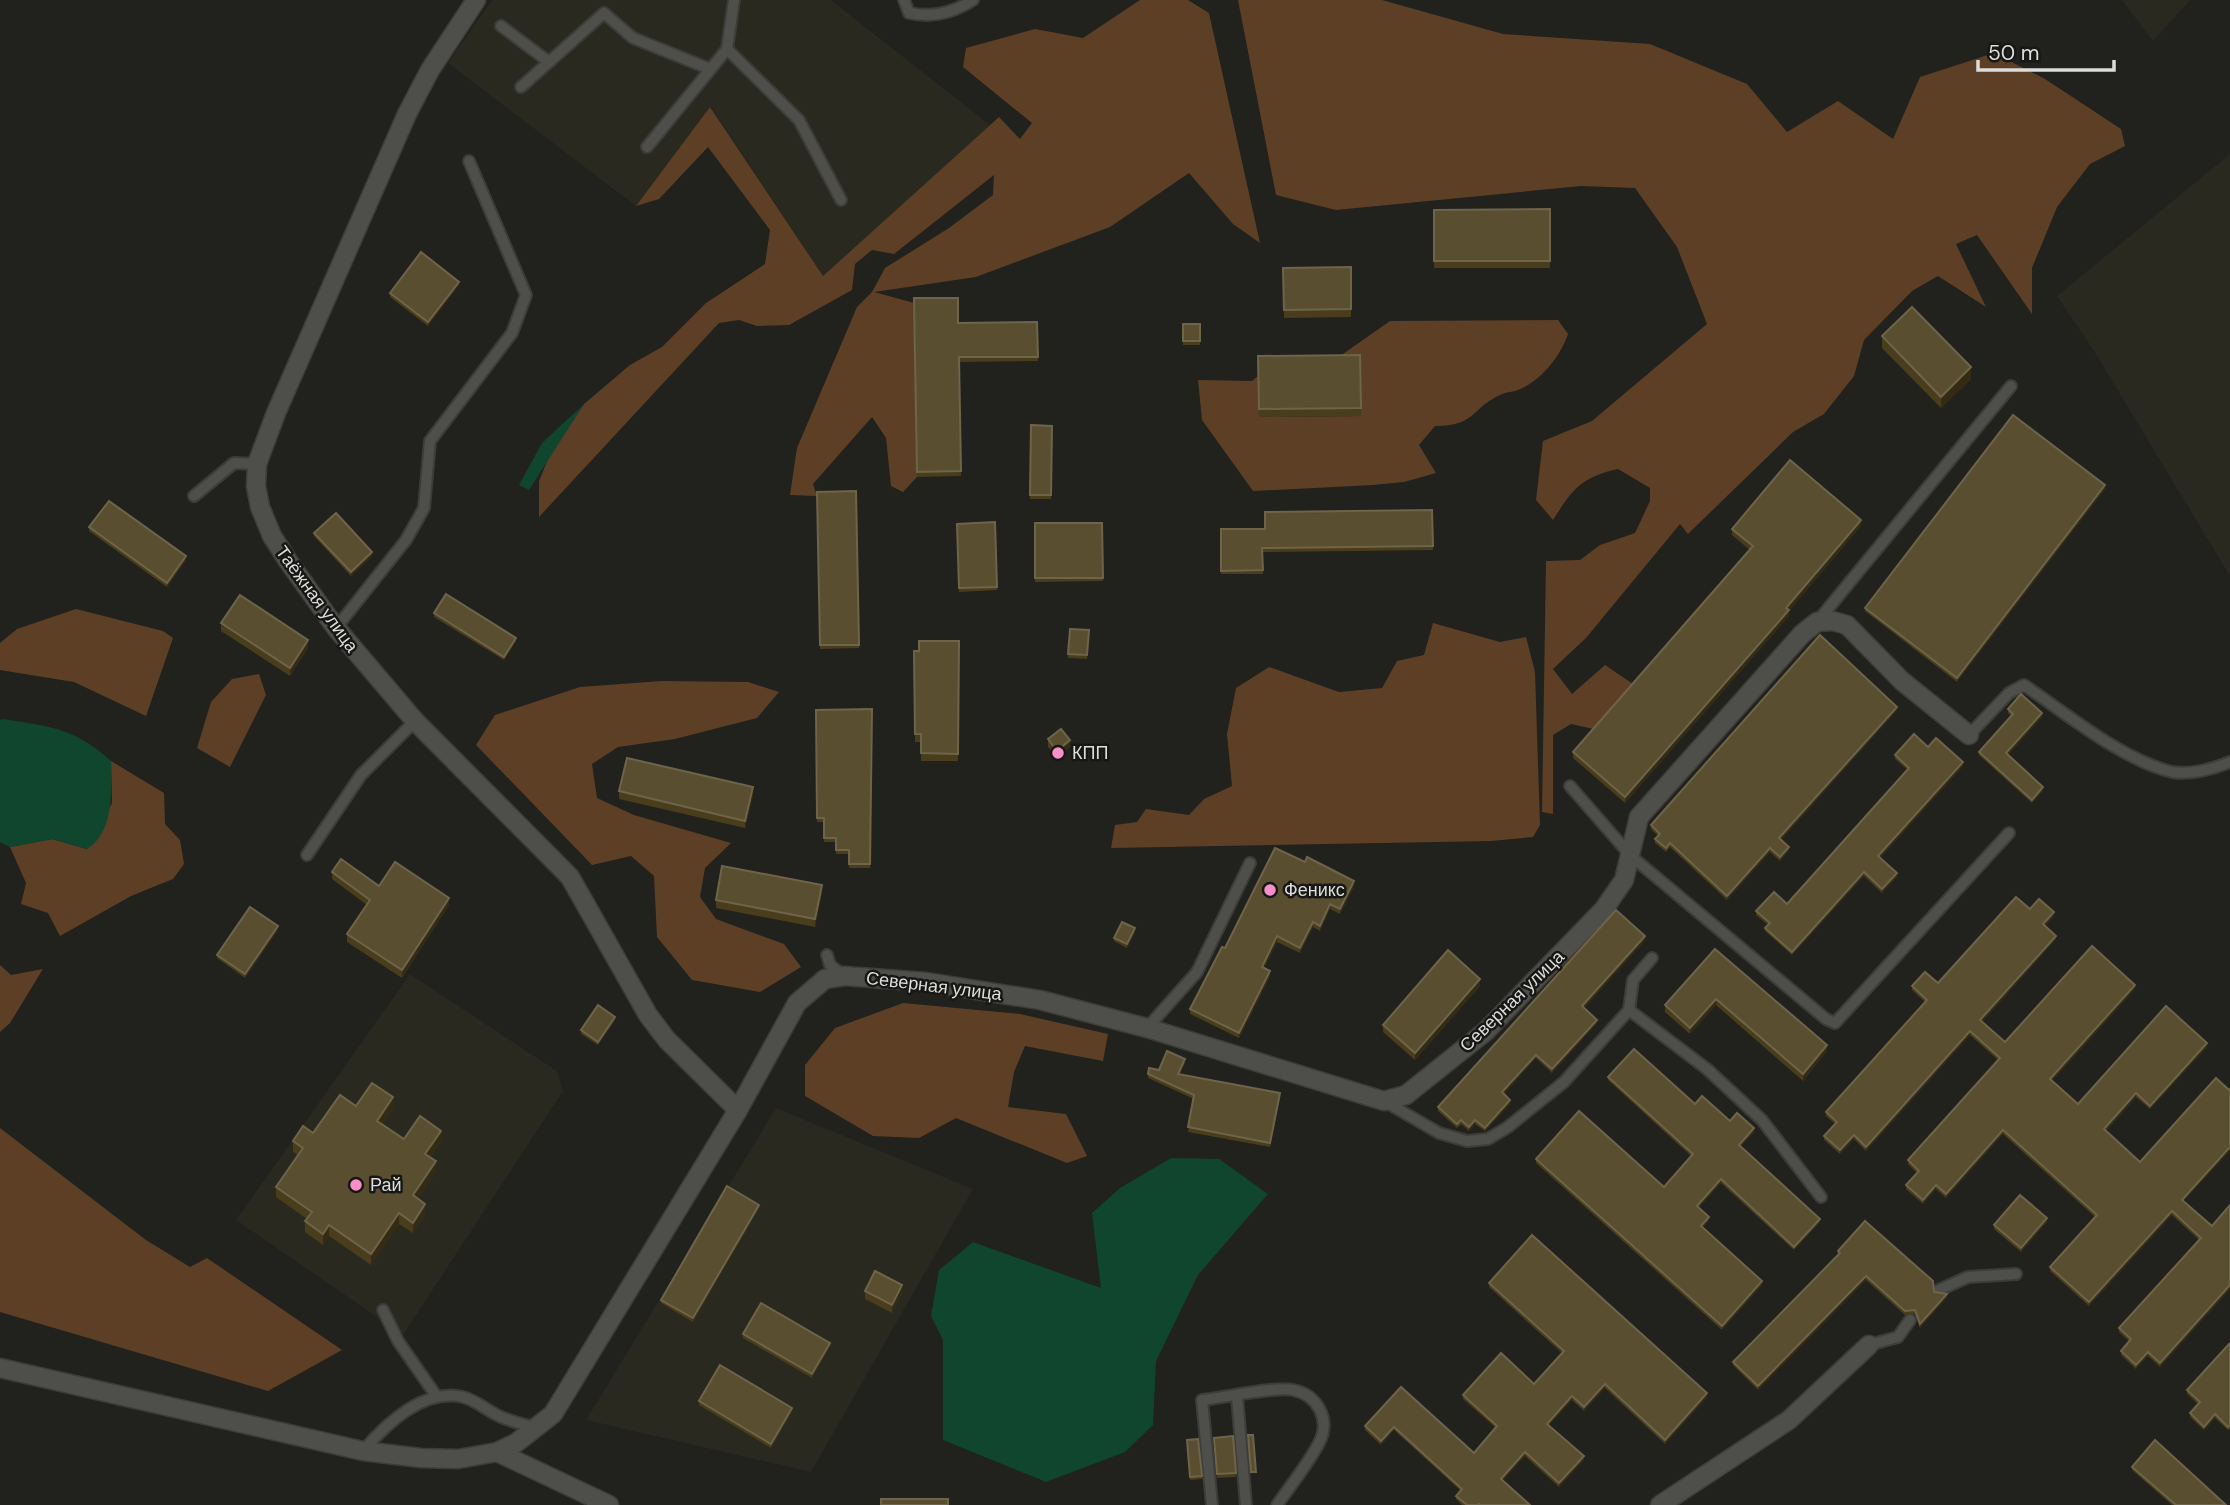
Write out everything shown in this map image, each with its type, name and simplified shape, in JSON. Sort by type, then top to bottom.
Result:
[{"type":"street","name":"Таёжная улица","points":[[476,0],[430,70],[384,161],[271,424],[257,464],[256,486],[260,507],[272,536],[336,628],[415,721],[570,877],[648,1015],[667,1040],[738,1110]]},
{"type":"street","points":[[1817,622],[1833,621],[1847,625],[1902,681],[1969,735]]},
{"type":"street","name":"Северная улица","points":[[497,1452],[537,1428],[553,1414],[738,1110],[797,1003],[816,984],[845,976],[926,982],[1040,1000],[1147,1028],[1384,1101],[1406,1095],[1486,1031],[1604,909],[1624,880],[1639,817],[1802,634],[1817,622]]},
{"type":"street","points":[[1660,1505],[1789,1420],[1869,1345]]},
{"type":"street","points":[[0,1368],[363,1451],[458,1458],[497,1452],[609,1505]]},
{"type":"lane","points":[[647,147],[727,49],[734,0]]},
{"type":"lane","points":[[904,0],[909,13],[927,17],[960,8],[973,0]]},
{"type":"lane","points":[[521,87],[604,13],[633,38],[710,69]]},
{"type":"lane","points":[[501,26],[549,62]]},
{"type":"lane","points":[[727,49],[799,120],[841,200]]},
{"type":"lane","points":[[336,628],[406,540],[424,508],[430,441],[512,332],[526,295],[469,161]]},
{"type":"lane","points":[[1817,622],[2011,386]]},
{"type":"lane","points":[[194,496],[234,463],[257,464]]},
{"type":"lane","points":[[1969,735],[2009,693],[2024,685],[2135,757],[2174,772],[2202,771],[2230,762]]},
{"type":"lane","points":[[307,855],[361,775],[415,721]]},
{"type":"lane","points":[[1570,786],[1631,856],[1826,1019],[1835,1023],[2008,833]]},
{"type":"lane","points":[[1147,1028],[1197,972],[1250,863]]},
{"type":"lane","points":[[827,955],[830,965],[845,976]]},
{"type":"lane","points":[[1384,1101],[1439,1133],[1467,1141],[1488,1139],[1508,1127],[1564,1082],[1629,1010],[1633,980],[1652,958]]},
{"type":"lane","points":[[1629,1010],[1707,1069],[1762,1120],[1821,1197]]},
{"type":"lane","points":[[1938,1290],[1968,1277],[2016,1274]]},
{"type":"lane","points":[[383,1310],[398,1341],[437,1397]]},
{"type":"lane","points":[[1869,1345],[1898,1337],[1910,1320]]},
{"type":"lane","points":[[1212,1505],[1202,1400],[1291,1389],[1309,1397],[1322,1410],[1325,1423],[1320,1441],[1277,1505]]},
{"type":"lane","points":[[1237,1396],[1246,1505]]},
{"type":"lane","points":[[363,1451],[386,1424],[437,1397],[463,1397],[502,1418],[537,1428]]},
{"type":"shaded area","points":[[492,0],[831,0],[990,125],[823,276],[711,107],[636,206],[448,63]]},
{"type":"shaded area","points":[[1140,0],[1188,0],[1209,13],[1260,243],[1233,224],[1189,173],[1110,227],[976,277],[874,292],[914,303],[917,477],[903,492],[891,486],[886,438],[872,417],[813,484],[817,496],[790,495],[797,448],[857,307],[872,292],[885,268],[949,228],[993,195],[994,175],[894,254],[872,250],[855,264],[852,290],[789,325],[757,326],[739,320],[719,323],[539,517],[539,481],[550,454],[584,404],[630,365],[662,347],[706,303],[765,264],[770,230],[708,147],[659,199],[636,206],[710,107],[823,276],[999,117],[1020,139],[1032,123],[963,67],[966,48],[1035,29],[1083,38]]},
{"type":"shaded area","points":[[1238,0],[1382,0],[1503,34],[1650,44],[1747,84],[1787,132],[1838,101],[1893,139],[1920,77],[1994,53],[2045,79],[2121,129],[2125,146],[2090,164],[2057,207],[2032,268],[2032,314],[1977,235],[1956,244],[1986,307],[1938,276],[1912,291],[1864,340],[1854,376],[1824,414],[1793,432],[1688,534],[1680,524],[1586,638],[1553,669],[1572,694],[1605,665],[1636,686],[1598,730],[1571,724],[1553,735],[1553,814],[1542,812],[1546,561],[1580,560],[1600,545],[1635,533],[1650,501],[1650,488],[1618,469],[1605,472],[1579,486],[1553,520],[1536,500],[1543,441],[1592,421],[1707,324],[1677,247],[1635,188],[1581,186],[1336,210],[1276,195]]},
{"type":"shaded area","points":[[2122,0],[2190,0],[2153,41]]},
{"type":"shaded area","points":[[2230,154],[2230,576],[2094,351],[2057,296]]},
{"type":"shaded area","points":[[1558,320],[1568,334],[1549,367],[1534,381],[1491,400],[1466,420],[1435,426],[1419,445],[1436,473],[1404,482],[1253,491],[1202,420],[1198,380],[1252,381],[1258,376],[1259,417],[1361,416],[1330,363],[1390,321]]},
{"type":"shaded area","points":[[584,404],[529,490],[519,485],[542,443]]},
{"type":"shaded area","points":[[76,609],[163,631],[173,638],[146,716],[74,682],[0,670],[0,643],[17,629]]},
{"type":"shaded area","points":[[1433,623],[1500,642],[1526,637],[1535,672],[1540,825],[1533,837],[1491,841],[1111,848],[1115,825],[1137,822],[1146,809],[1189,815],[1204,799],[1232,786],[1227,734],[1236,688],[1269,667],[1339,692],[1382,688],[1397,661],[1424,655]]},
{"type":"shaded area","points":[[259,674],[266,695],[230,767],[197,748],[211,702],[232,679]]},
{"type":"shaded area","points":[[662,681],[748,682],[779,692],[757,718],[675,739],[618,747],[592,764],[597,798],[634,815],[731,843],[705,868],[700,897],[716,919],[784,944],[801,967],[760,992],[692,980],[657,937],[654,876],[631,856],[592,865],[476,745],[495,715],[580,687]]},
{"type":"shaded area","points":[[0,720],[61,730],[85,741],[111,761],[111,797],[107,821],[103,832],[87,849],[53,839],[10,847],[0,842]]},
{"type":"shaded area","points":[[111,761],[164,793],[165,824],[180,840],[184,864],[173,879],[131,896],[60,936],[48,913],[21,904],[26,883],[10,847],[52,839],[87,849],[112,803]]},
{"type":"shaded area","points":[[0,965],[11,975],[43,969],[10,1023],[0,1032]]},
{"type":"shaded area","points":[[410,974],[557,1071],[563,1091],[403,1335],[236,1220]]},
{"type":"shaded area","points":[[903,1003],[1020,1014],[1108,1034],[1103,1061],[1025,1046],[1014,1072],[1008,1107],[1066,1114],[1087,1156],[1067,1163],[956,1118],[919,1138],[873,1136],[805,1096],[805,1065],[835,1028]]},
{"type":"shaded area","points":[[776,1108],[973,1189],[811,1472],[586,1420]]},
{"type":"shaded area","points":[[0,1128],[146,1240],[190,1267],[207,1258],[342,1350],[268,1391],[0,1312]]},
{"type":"shaded area","points":[[1171,1158],[1219,1159],[1268,1194],[1198,1275],[1156,1361],[1153,1425],[1125,1452],[1046,1482],[943,1440],[943,1340],[931,1316],[939,1270],[973,1242],[1101,1288],[1092,1213],[1120,1188]]},
{"type":"building","points":[[1550,209],[1550,261],[1434,261],[1434,210]]},
{"type":"building","points":[[421,252],[459,282],[428,322],[390,293]]},
{"type":"building","points":[[1351,267],[1351,309],[1284,310],[1283,268]]},
{"type":"building","points":[[914,298],[958,298],[958,323],[1037,322],[1038,357],[959,357],[961,471],[917,472]]},
{"type":"building","points":[[1912,307],[1971,367],[1941,397],[1882,336]]},
{"type":"building","points":[[1183,324],[1200,324],[1200,341],[1183,341]]},
{"type":"building","points":[[1360,355],[1361,408],[1259,409],[1258,356]]},
{"type":"building","points":[[2013,415],[2105,485],[1957,678],[1865,608]]},
{"type":"building","points":[[1031,425],[1052,426],[1051,495],[1030,495]]},
{"type":"building","points":[[1790,460],[1861,520],[1786,608],[1789,610],[1625,797],[1573,752],[1753,546],[1732,529]]},
{"type":"building","points":[[856,491],[859,645],[820,645],[817,492]]},
{"type":"building","points":[[109,501],[186,556],[167,583],[89,527]]},
{"type":"building","points":[[1432,510],[1433,546],[1262,548],[1263,570],[1221,571],[1221,529],[1265,529],[1265,512]]},
{"type":"building","points":[[336,513],[372,552],[351,572],[314,533]]},
{"type":"building","points":[[995,522],[997,587],[959,588],[957,524]]},
{"type":"building","points":[[1035,523],[1102,523],[1103,578],[1035,578]]},
{"type":"building","points":[[446,594],[516,638],[504,657],[434,613]]},
{"type":"building","points":[[240,595],[308,640],[290,668],[221,623]]},
{"type":"building","points":[[1070,629],[1089,630],[1087,655],[1068,654]]},
{"type":"building","points":[[1820,635],[1897,707],[1779,838],[1789,847],[1780,857],[1770,848],[1727,896],[1670,843],[1666,848],[1655,839],[1660,834],[1651,825]]},
{"type":"building","points":[[919,641],[959,641],[958,754],[921,753],[921,734],[915,734],[914,651],[919,651]]},
{"type":"building","points":[[2021,694],[2042,713],[2006,753],[2043,787],[2032,800],[1979,752],[2013,714],[2008,709]]},
{"type":"building","points":[[872,709],[870,864],[849,864],[849,850],[836,850],[836,838],[824,838],[824,818],[817,818],[816,710]]},
{"type":"building","points":[[1061,729],[1070,740],[1057,751],[1048,739]]},
{"type":"building","points":[[1914,734],[1928,747],[1936,738],[1963,762],[1878,856],[1897,873],[1882,889],[1864,872],[1792,952],[1765,928],[1770,923],[1756,911],[1774,892],[1787,904],[1909,768],[1895,755]]},
{"type":"building","points":[[627,758],[753,787],[745,821],[619,791]]},
{"type":"building","points":[[1275,848],[1305,862],[1307,857],[1354,881],[1340,909],[1330,904],[1320,926],[1313,922],[1300,948],[1277,936],[1262,967],[1270,971],[1239,1033],[1190,1009],[1222,947],[1225,948]]},
{"type":"building","points":[[341,859],[379,886],[395,862],[449,898],[402,970],[347,934],[370,900],[332,872]]},
{"type":"building","points":[[722,866],[822,885],[815,919],[716,900]]},
{"type":"building","points":[[2016,897],[2030,909],[2039,899],[2054,912],[2043,924],[2056,936],[1980,1020],[2005,1042],[2092,946],[2135,985],[2050,1079],[2078,1104],[2166,1006],[2207,1043],[2150,1106],[2136,1093],[2104,1129],[2140,1162],[2216,1078],[2230,1089],[2230,1147],[2182,1200],[2212,1226],[2230,1205],[2230,1285],[2160,1363],[2148,1352],[2136,1365],[2121,1351],[2131,1339],[2119,1328],[2201,1238],[2172,1211],[2089,1302],[2050,1267],[2097,1215],[2003,1130],[1946,1194],[1936,1185],[1923,1200],[1906,1185],[1919,1171],[1908,1160],[2000,1058],[1970,1031],[1866,1147],[1854,1135],[1840,1150],[1824,1136],[1837,1122],[1826,1112],[1927,1000],[1912,986],[1925,972],[1938,983]]},
{"type":"building","points":[[250,907],[278,926],[245,974],[217,955]]},
{"type":"building","points":[[1616,910],[1645,936],[1582,1006],[1597,1020],[1552,1069],[1536,1055],[1502,1092],[1510,1100],[1485,1128],[1475,1120],[1469,1127],[1461,1120],[1457,1124],[1438,1107]]},
{"type":"building","points":[[1122,922],[1135,928],[1127,944],[1114,938]]},
{"type":"building","points":[[1715,949],[1827,1045],[1803,1074],[1716,999],[1690,1028],[1665,1005]]},
{"type":"building","points":[[1448,950],[1480,979],[1415,1053],[1383,1025]]},
{"type":"building","points":[[598,1005],[615,1017],[598,1042],[581,1030]]},
{"type":"building","points":[[1634,1049],[1695,1104],[1702,1096],[1730,1121],[1737,1113],[1754,1128],[1739,1145],[1820,1219],[1794,1247],[1721,1179],[1697,1206],[1709,1217],[1701,1226],[1762,1281],[1722,1326],[1536,1159],[1579,1111],[1664,1187],[1693,1154],[1608,1077]]},
{"type":"building","points":[[1167,1051],[1185,1059],[1178,1074],[1280,1093],[1270,1143],[1188,1127],[1194,1095],[1148,1074],[1149,1068],[1159,1070]]},
{"type":"building","name":"Рай","points":[[372,1083],[393,1097],[377,1121],[404,1139],[420,1116],[441,1131],[425,1154],[436,1161],[413,1195],[425,1204],[413,1223],[399,1213],[371,1254],[329,1225],[323,1234],[305,1221],[312,1212],[276,1187],[303,1148],[293,1141],[303,1126],[313,1133],[340,1095],[356,1106]]},
{"type":"building","points":[[727,1186],[759,1205],[693,1318],[661,1300]]},
{"type":"building","points":[[2020,1195],[2047,1218],[2021,1248],[1994,1225]]},
{"type":"building","points":[[1865,1221],[1933,1281],[1934,1292],[1947,1294],[1920,1324],[1915,1310],[1905,1311],[1866,1276],[1758,1386],[1733,1362],[1840,1253],[1838,1251]]},
{"type":"building","points":[[1532,1235],[1707,1393],[1665,1440],[1605,1384],[1584,1407],[1572,1396],[1547,1424],[1584,1456],[1559,1483],[1525,1452],[1501,1479],[1530,1505],[1467,1505],[1456,1496],[1462,1489],[1394,1427],[1381,1441],[1365,1426],[1401,1387],[1474,1453],[1497,1426],[1463,1395],[1501,1353],[1534,1384],[1564,1351],[1489,1283]]},
{"type":"building","points":[[875,1271],[902,1285],[892,1305],[865,1291]]},
{"type":"building","points":[[761,1303],[830,1343],[812,1374],[743,1334]]},
{"type":"building","points":[[2230,1343],[2230,1425],[2228,1427],[2215,1414],[2204,1427],[2190,1413],[2200,1402],[2187,1390]]},
{"type":"building","points":[[720,1365],[792,1408],[771,1444],[699,1401]]},
{"type":"building","points":[[1248,1435],[1253,1435],[1256,1472],[1251,1472]]},
{"type":"building","points":[[1233,1436],[1236,1473],[1217,1474],[1214,1438]]},
{"type":"building","points":[[1198,1439],[1202,1476],[1190,1477],[1187,1440]]},
{"type":"building","points":[[2155,1440],[2226,1505],[2176,1505],[2132,1467]]},
{"type":"building","points":[[881,1499],[948,1499],[948,1505],[881,1505]]},
{"type":"place","name":"КПП","points":[[1058,753]]},
{"type":"place","name":"Феникс","points":[[1270,890]]},
{"type":"place","name":"Рай","points":[[356,1185]]}]
